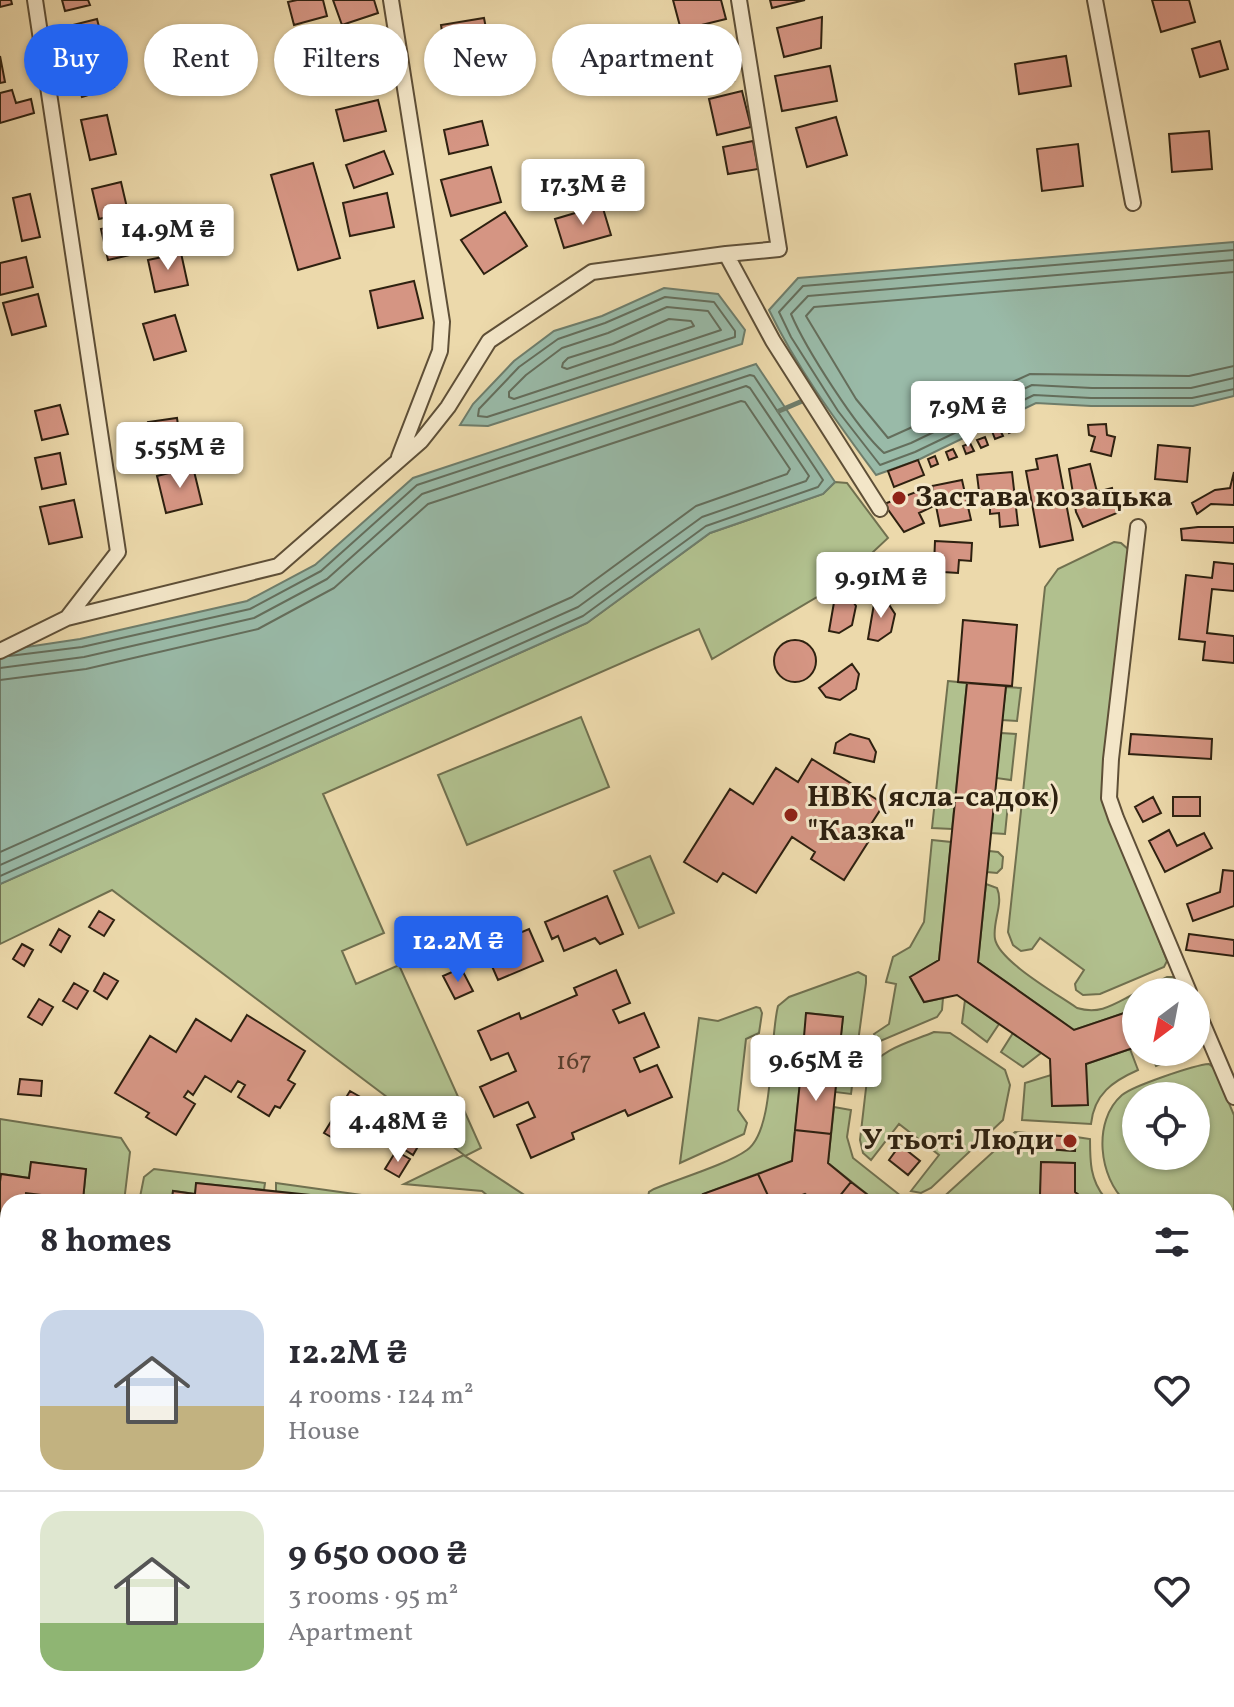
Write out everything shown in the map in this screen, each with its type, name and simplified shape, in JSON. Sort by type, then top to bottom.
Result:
[{"type":"street","points":[[35,0],[118,552],[67,618]]},
{"type":"street","points":[[391,0],[442,322],[440,351],[399,458]]},
{"type":"street","points":[[0,651],[67,618],[278,566],[421,441],[448,407],[489,341],[592,272],[779,249],[739,0]]},
{"type":"street","points":[[1095,0],[1133,203]]},
{"type":"street","points":[[726,254],[773,341],[880,509]]},
{"type":"street","points":[[1138,527],[1109,798],[1183,978]]},
{"type":"street","points":[[1210,1041],[1234,1097]]},
{"type":"green space","points":[[835,482],[847,483],[888,538],[839,584],[712,659],[699,629],[323,794],[384,933],[342,951],[356,984],[399,965],[481,1148],[465,1156],[523,1194],[486,1194],[482,1191],[404,1184],[464,1155],[112,890],[0,944],[0,884],[587,623],[710,533],[823,494]]},
{"type":"green space","points":[[1114,542],[1121,543],[1129,550],[1102,788],[1167,961],[1164,967],[1138,978],[1122,978],[1122,985],[1100,994],[1083,995],[1076,990],[1075,984],[1084,970],[1040,938],[1032,949],[1021,951],[1013,945],[1008,932],[1045,587],[1058,569]]},
{"type":"green space","points":[[948,681],[967,683],[952,829],[932,828]]},
{"type":"green space","points":[[1006,687],[1021,688],[1017,721],[1002,720]]},
{"type":"green space","points":[[581,717],[609,787],[467,845],[438,775]]},
{"type":"green space","points":[[1001,733],[1016,734],[1011,780],[996,778]]},
{"type":"green space","points":[[995,793],[1009,794],[1005,834],[991,833]]},
{"type":"green space","points":[[932,840],[951,842],[939,960],[910,977],[924,1002],[943,998],[942,1010],[937,1017],[878,1042],[874,1034],[889,1024],[896,984],[886,982],[893,957],[910,947],[924,922]]},
{"type":"green space","points":[[989,851],[998,852],[1003,857],[1002,868],[997,873],[987,872]]},
{"type":"green space","points":[[650,856],[674,913],[639,928],[614,871]]},
{"type":"green space","points":[[986,884],[997,888],[999,894],[995,939],[999,948],[1017,967],[1077,1008],[1100,1009],[1122,1000],[1122,1014],[1074,1030],[978,962]]},
{"type":"green space","points":[[858,972],[866,976],[858,1042],[840,1042],[843,1017],[807,1013],[792,1161],[703,1194],[649,1194],[654,1189],[739,1155],[756,1140],[767,1105],[778,1006],[789,997]]},
{"type":"green space","points":[[965,1000],[999,1024],[987,1042],[962,1023]]},
{"type":"green space","points":[[756,1007],[762,1013],[759,1033],[746,1039],[738,1110],[747,1123],[744,1134],[680,1163],[699,1018],[718,1021]]},
{"type":"green space","points":[[934,1032],[950,1033],[1005,1070],[1010,1085],[1003,1120],[931,1188],[921,1193],[911,1191],[939,1155],[899,1124],[871,1160],[863,1153],[860,1140],[868,1071],[889,1051]]},
{"type":"green space","points":[[1013,1033],[1041,1053],[1023,1067],[1001,1052]]},
{"type":"green space","points":[[1122,1052],[1122,1066],[1136,1066],[1138,1070],[1106,1090],[1096,1104],[1091,1124],[1022,1120],[1025,1083],[1051,1075],[1053,1106],[1087,1105],[1086,1064]]},
{"type":"green space","points":[[839,1060],[855,1062],[851,1094],[835,1092]]},
{"type":"green space","points":[[1210,1065],[1214,1068],[1234,1115],[1234,1194],[1117,1192],[1105,1164],[1103,1134],[1112,1106],[1122,1095],[1122,1170],[1210,1170],[1210,1082],[1148,1082],[1198,1066]]},
{"type":"green space","points":[[834,1107],[851,1110],[847,1137],[853,1158],[898,1194],[867,1194],[828,1163]]},
{"type":"green space","points":[[0,1119],[121,1138],[130,1152],[125,1194],[84,1194],[86,1169],[31,1162],[29,1178],[1,1174],[0,1182]]},
{"type":"green space","points":[[1015,1132],[1046,1135],[1045,1149],[1074,1151],[1076,1137],[1090,1139],[1094,1177],[1102,1194],[1075,1192],[1075,1163],[1042,1162],[1040,1194],[947,1194]]},
{"type":"green space","points":[[154,1169],[265,1183],[264,1190],[197,1183],[195,1194],[173,1191],[173,1194],[141,1194],[144,1177]]},
{"type":"green space","points":[[276,1183],[354,1194],[284,1194],[276,1192]]},
{"type":"water","points":[[1234,242],[1234,396],[1193,406],[1036,403],[918,460],[876,475],[805,375],[769,310],[798,278]]},
{"type":"water","points":[[664,288],[718,294],[745,330],[742,344],[488,426],[460,425],[473,404],[514,361],[554,331],[602,316]]},
{"type":"water","points":[[756,364],[835,482],[823,494],[710,533],[587,623],[0,884],[0,651],[80,639],[247,601],[315,565],[413,478]]},
{"type":"building","points":[[0,0],[11,0],[12,4],[0,7]]},
{"type":"building","points":[[62,0],[88,0],[90,5],[65,11]]},
{"type":"building","points":[[323,0],[327,16],[294,24],[288,2]]},
{"type":"building","points":[[333,0],[374,0],[378,13],[342,24]]},
{"type":"building","points":[[673,0],[721,0],[726,19],[706,24],[679,24]]},
{"type":"building","points":[[770,0],[805,0],[772,8]]},
{"type":"building","points":[[1152,0],[1189,0],[1195,22],[1161,32]]},
{"type":"building","points":[[822,17],[821,48],[784,57],[777,28]]},
{"type":"building","points":[[484,18],[485,24],[447,24]]},
{"type":"building","points":[[97,19],[98,24],[77,24]]},
{"type":"building","points":[[1220,41],[1228,69],[1200,77],[1192,49]]},
{"type":"building","points":[[0,56],[5,82],[0,83]]},
{"type":"building","points":[[1066,56],[1071,86],[1019,94],[1015,64]]},
{"type":"building","points":[[830,66],[837,101],[782,111],[775,76]]},
{"type":"building","points":[[12,90],[16,103],[31,99],[34,113],[0,123],[0,93]]},
{"type":"building","points":[[742,91],[751,127],[717,135],[709,99],[742,96]]},
{"type":"building","points":[[378,100],[386,131],[344,141],[336,110]]},
{"type":"building","points":[[107,115],[116,154],[90,160],[81,120]]},
{"type":"building","points":[[836,117],[847,155],[807,167],[796,128]]},
{"type":"building","points":[[482,121],[488,145],[449,154],[444,130]]},
{"type":"building","points":[[1209,131],[1212,169],[1172,172],[1169,134]]},
{"type":"building","points":[[753,141],[758,169],[728,174],[723,147]]},
{"type":"building","points":[[1078,144],[1083,186],[1042,191],[1037,149]]},
{"type":"building","points":[[384,151],[393,174],[354,188],[346,165]]},
{"type":"building","points":[[313,163],[340,258],[298,270],[271,175]]},
{"type":"building","points":[[491,167],[501,202],[451,216],[441,180]]},
{"type":"building","points":[[121,182],[128,212],[99,219],[92,189]]},
{"type":"building","points":[[387,193],[394,227],[350,236],[343,203]]},
{"type":"building","points":[[30,194],[40,237],[22,241],[13,198]]},
{"type":"building","points":[[602,205],[611,235],[564,248],[555,219]]},
{"type":"building","points":[[505,212],[527,246],[484,274],[461,240]]},
{"type":"building","points":[[137,221],[141,239],[153,236],[156,249],[108,260],[101,229]]},
{"type":"building","points":[[181,253],[188,285],[155,292],[148,260]]},
{"type":"building","points":[[26,257],[33,287],[0,295],[0,263]]},
{"type":"building","points":[[414,281],[423,318],[378,328],[370,291]]},
{"type":"building","points":[[38,294],[46,326],[12,335],[3,303]]},
{"type":"building","points":[[175,315],[186,351],[154,360],[143,324]]},
{"type":"building","points":[[60,405],[68,434],[42,440],[35,411]]},
{"type":"building","points":[[177,418],[182,453],[153,457],[148,422]]},
{"type":"building","points":[[1013,422],[1016,430],[1009,433],[1005,425]]},
{"type":"building","points":[[1106,424],[1107,435],[1115,437],[1111,456],[1091,451],[1095,437],[1089,435],[1088,425]]},
{"type":"building","points":[[999,428],[1003,436],[995,439],[992,431]]},
{"type":"building","points":[[985,437],[988,445],[981,448],[977,440]]},
{"type":"building","points":[[970,443],[974,451],[966,454],[963,446]]},
{"type":"building","points":[[1158,445],[1190,448],[1187,482],[1155,479]]},
{"type":"building","points":[[953,449],[957,457],[949,460],[946,452]]},
{"type":"building","points":[[60,453],[66,484],[42,489],[35,458]]},
{"type":"building","points":[[1057,455],[1073,540],[1040,547],[1026,471],[1038,469],[1036,459]]},
{"type":"building","points":[[935,456],[938,464],[931,467],[928,459]]},
{"type":"building","points":[[918,460],[924,475],[894,487],[888,471]]},
{"type":"building","points":[[1090,464],[1097,492],[1112,488],[1117,513],[1083,527],[1076,512],[1069,469]]},
{"type":"building","points":[[193,467],[202,504],[166,513],[157,476]]},
{"type":"building","points":[[1012,472],[1018,525],[1000,527],[999,513],[990,514],[990,506],[981,507],[977,475]]},
{"type":"building","points":[[1234,472],[1234,505],[1211,504],[1197,514],[1192,503],[1215,490],[1230,488]]},
{"type":"building","points":[[962,480],[971,520],[940,526],[932,486]]},
{"type":"building","points":[[932,486],[936,505],[919,513],[924,523],[904,532],[884,504]]},
{"type":"building","points":[[74,500],[82,537],[49,544],[40,507]]},
{"type":"building","points":[[1234,527],[1234,543],[1182,540],[1181,529]]},
{"type":"building","points":[[935,541],[972,543],[971,561],[959,560],[958,573],[943,572],[943,566],[934,565]]},
{"type":"building","points":[[1214,562],[1234,564],[1234,591],[1212,589],[1207,633],[1234,636],[1234,663],[1203,660],[1205,642],[1179,639],[1186,575],[1212,578]]},
{"type":"building","points":[[836,591],[847,593],[856,606],[852,625],[839,633],[829,631]]},
{"type":"building","points":[[875,598],[886,600],[895,614],[891,632],[878,641],[868,639]]},
{"type":"building","points":[[963,620],[1017,625],[1012,686],[958,682]]},
{"type":"building","points":[[795,640],[810,646],[816,661],[810,676],[795,682],[780,676],[774,661],[780,646]]},
{"type":"building","points":[[852,664],[859,674],[856,689],[840,700],[826,697],[819,688]]},
{"type":"building","points":[[967,683],[1006,686],[978,962],[1074,1030],[1122,1014],[1122,1052],[1086,1064],[1088,1105],[1052,1106],[1050,1059],[957,995],[924,1002],[910,977],[939,960]]},
{"type":"building","points":[[850,734],[869,739],[876,752],[874,762],[834,753],[836,743]]},
{"type":"building","points":[[1131,734],[1212,739],[1211,759],[1129,754]]},
{"type":"building","points":[[812,759],[884,804],[866,832],[872,836],[844,880],[811,859],[815,852],[792,837],[756,893],[723,873],[717,882],[684,862],[730,789],[753,804],[776,768],[798,782]]},
{"type":"building","points":[[1153,797],[1161,813],[1143,822],[1135,807]]},
{"type":"building","points":[[1173,797],[1200,797],[1200,816],[1173,816]]},
{"type":"building","points":[[1169,830],[1177,846],[1204,833],[1212,848],[1165,872],[1149,841]]},
{"type":"building","points":[[1223,870],[1234,871],[1234,906],[1193,921],[1187,904],[1220,892]]},
{"type":"building","points":[[607,896],[623,934],[600,944],[595,938],[564,951],[558,936],[552,939],[545,922]]},
{"type":"building","points":[[99,911],[114,920],[104,936],[89,927]]},
{"type":"building","points":[[59,929],[70,936],[61,952],[50,945]]},
{"type":"building","points":[[529,929],[543,961],[498,980],[484,948]]},
{"type":"building","points":[[1189,934],[1234,940],[1234,956],[1186,950]]},
{"type":"building","points":[[22,944],[33,950],[24,966],[13,959]]},
{"type":"building","points":[[461,968],[473,991],[455,999],[443,976]]},
{"type":"building","points":[[616,970],[630,1003],[613,1010],[619,1023],[644,1013],[659,1047],[634,1058],[640,1072],[657,1065],[672,1097],[628,1116],[625,1110],[572,1133],[574,1139],[531,1158],[517,1125],[535,1117],[528,1102],[494,1117],[480,1087],[516,1071],[508,1053],[491,1060],[478,1031],[519,1013],[521,1019],[577,995],[574,988]]},
{"type":"building","points":[[104,973],[118,981],[107,999],[94,991]]},
{"type":"building","points":[[74,983],[88,991],[77,1009],[63,1001]]},
{"type":"building","points":[[39,999],[53,1007],[42,1025],[28,1017]]},
{"type":"building","points":[[806,1013],[843,1017],[837,1075],[801,1072]]},
{"type":"building","points":[[247,1015],[305,1051],[288,1080],[295,1084],[280,1108],[275,1106],[269,1116],[238,1097],[245,1085],[238,1081],[231,1092],[205,1076],[193,1095],[188,1091],[184,1097],[195,1104],[176,1135],[146,1117],[149,1113],[115,1093],[150,1036],[176,1052],[196,1019],[231,1041]]},
{"type":"building","points":[[801,1072],[837,1075],[831,1134],[795,1130]]},
{"type":"building","points":[[20,1079],[42,1081],[41,1096],[18,1094]]},
{"type":"building","points":[[350,1091],[364,1099],[353,1117],[339,1109]]},
{"type":"building","points":[[335,1115],[349,1123],[338,1141],[324,1133]]},
{"type":"building","points":[[410,1128],[424,1136],[413,1155],[399,1146]]},
{"type":"building","points":[[795,1130],[831,1134],[828,1163],[851,1182],[841,1194],[767,1194],[758,1174],[792,1161]]},
{"type":"building","points":[[1046,1135],[1076,1137],[1075,1151],[1045,1149]]},
{"type":"building","points":[[900,1145],[920,1161],[908,1175],[889,1160]]},
{"type":"building","points":[[396,1151],[410,1159],[399,1177],[385,1169]]},
{"type":"building","points":[[31,1162],[86,1169],[84,1194],[0,1194],[1,1174],[29,1178]]},
{"type":"building","points":[[1041,1162],[1075,1163],[1075,1192],[1078,1194],[1040,1194]]},
{"type":"building","points":[[758,1174],[767,1194],[703,1194]]},
{"type":"building","points":[[851,1182],[867,1194],[841,1194]]},
{"type":"building","points":[[196,1183],[300,1194],[195,1194]]},
{"type":"waterway","points":[[779,411],[807,399]]},
{"type":"place","name":"Застава козацька","points":[[899,498]]},
{"type":"place","name":"НВК (ясла-садок) \"Казка\"","points":[[791,815]]},
{"type":"place","name":"У тьоті Люди","points":[[1070,1141]]}]
